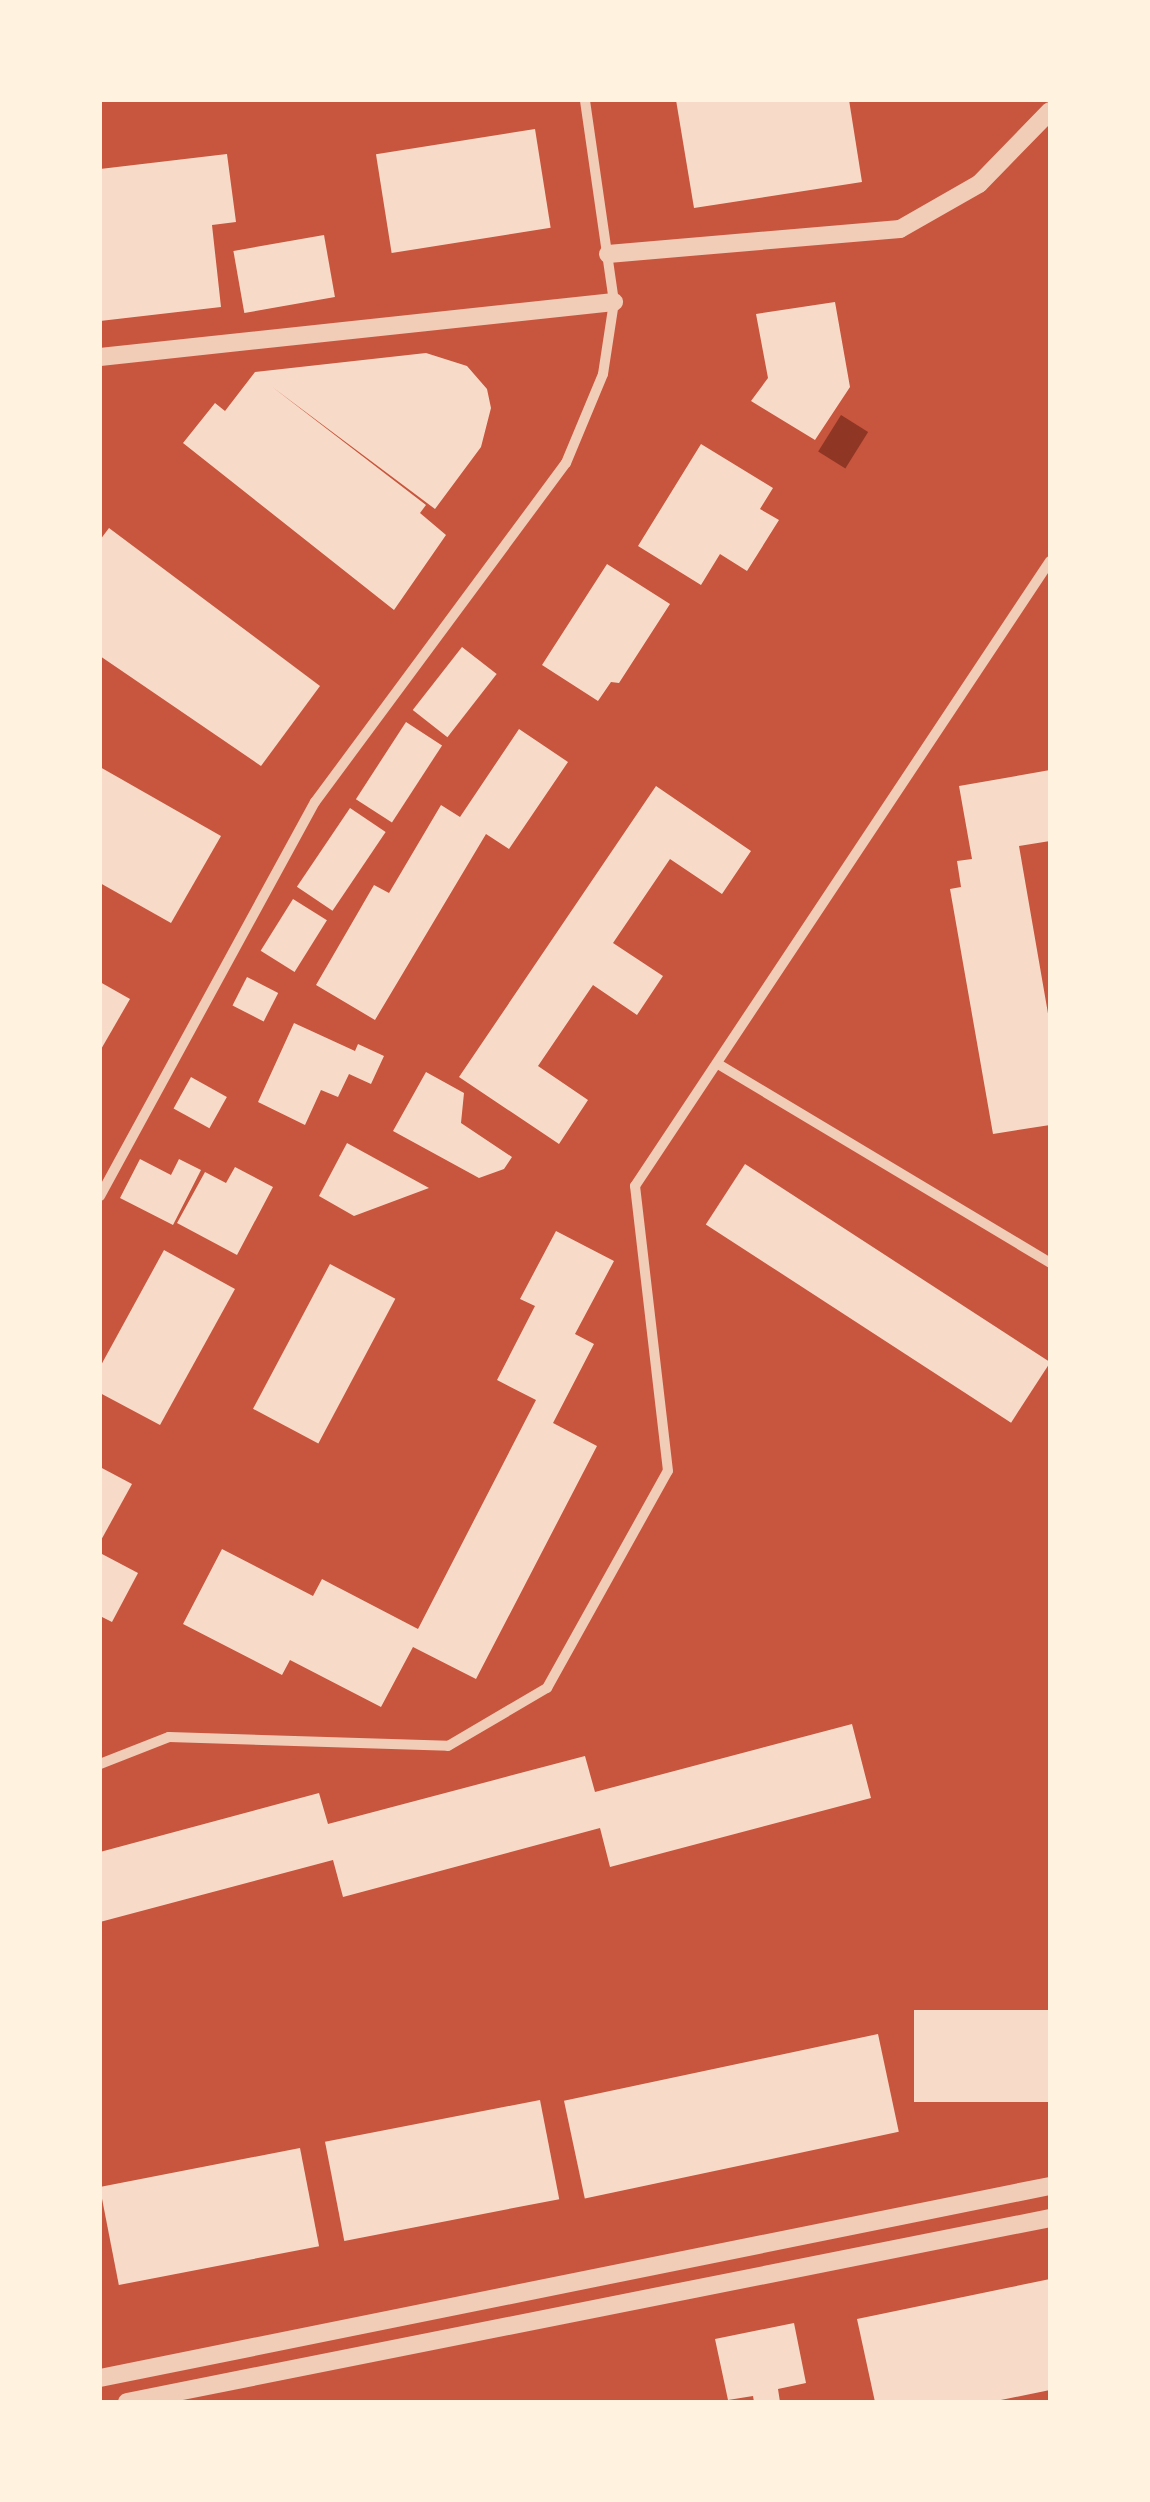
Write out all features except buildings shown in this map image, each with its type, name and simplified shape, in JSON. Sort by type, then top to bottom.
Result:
[{"type":"street","points":[[100,1196],[315,802],[566,464],[604,374],[614,302],[585,100]]},
{"type":"street","points":[[608,254],[900,230],[979,184],[1050,111]]},
{"type":"street","points":[[100,358],[614,302]]},
{"type":"street","points":[[100,1764],[168,1737],[448,1746],[547,1688],[668,1471],[635,1186],[1050,561]]},
{"type":"street","points":[[718,1064],[1050,1263]]},
{"type":"street","points":[[100,2378],[1050,2186]]},
{"type":"street","points":[[127,2402],[1050,2218]]},
{"type":"shaded area","points":[[841,415],[868,432],[845,468],[818,451]]}]
